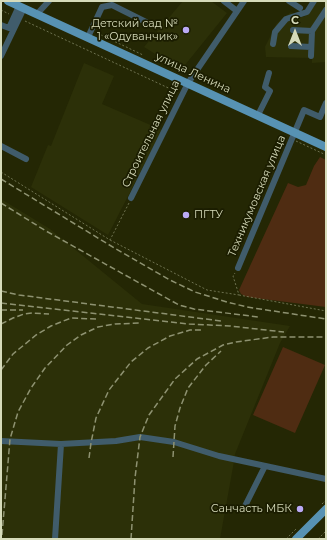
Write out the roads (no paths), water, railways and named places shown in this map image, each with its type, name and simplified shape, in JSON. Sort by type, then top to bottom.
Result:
[{"type":"main road","name":"улица Ленина","points":[[8,1],[258,115],[293,136],[326,147]]},
{"type":"main road","points":[[296,539],[326,509]]},
{"type":"street","points":[[37,14],[49,1]]},
{"type":"street","points":[[224,1],[237,11]]},
{"type":"street","name":"Строительная улица","points":[[131,198],[188,83],[244,1]]},
{"type":"street","points":[[289,1],[300,8]]},
{"type":"street","points":[[272,44],[275,32],[286,19],[307,12],[314,1]]},
{"type":"street","points":[[88,37],[102,6],[112,5],[146,22]]},
{"type":"street","points":[[1,56],[22,7]]},
{"type":"street","points":[[311,56],[310,47],[312,31],[326,10]]},
{"type":"street","points":[[1,25],[9,28],[17,17]]},
{"type":"street","points":[[293,30],[312,31]]},
{"type":"street","points":[[291,46],[310,47]]},
{"type":"street","points":[[258,115],[270,91],[265,87],[269,73]]},
{"type":"street","name":"Техникумовская улица","points":[[238,268],[304,110],[320,117],[326,103]]},
{"type":"street","points":[[1,146],[26,159]]},
{"type":"street","points":[[1,441],[61,444],[116,441],[140,437],[174,442],[219,456],[326,479]]},
{"type":"street","points":[[55,539],[61,444]]},
{"type":"street","points":[[245,506],[265,466]]},
{"type":"railway","points":[[1,179],[116,249],[170,280],[195,292],[247,307],[326,319]]},
{"type":"railway","points":[[1,203],[46,231],[179,305],[194,309],[258,317]]},
{"type":"railway","points":[[1,291],[19,295],[221,321]]},
{"type":"railway","points":[[1,303],[189,324],[230,326],[284,332]]},
{"type":"railway","points":[[1,310],[23,310]]},
{"type":"railway","points":[[1,324],[24,314],[49,314]]},
{"type":"railway","points":[[1,370],[13,354],[36,335],[51,326],[71,318],[96,319]]},
{"type":"railway","points":[[2,535],[10,439],[18,412],[31,388],[45,368],[67,345],[81,335],[98,327],[115,324],[139,323]]},
{"type":"railway","points":[[89,458],[96,418],[109,390],[131,362],[148,348],[170,336],[190,330],[201,330]]},
{"type":"railway","points":[[131,539],[135,478],[140,437],[149,415],[175,379],[197,359],[223,345],[273,337],[323,337]]},
{"type":"railway","points":[[173,457],[175,426],[188,388],[206,365],[221,351]]},
{"type":"place","name":"Детский сад № 1 «Одуванчик»","points":[[186,30]]},
{"type":"place","name":"ПГТУ","points":[[186,215]]},
{"type":"place","name":"Санчасть МБК","points":[[300,509]]}]
